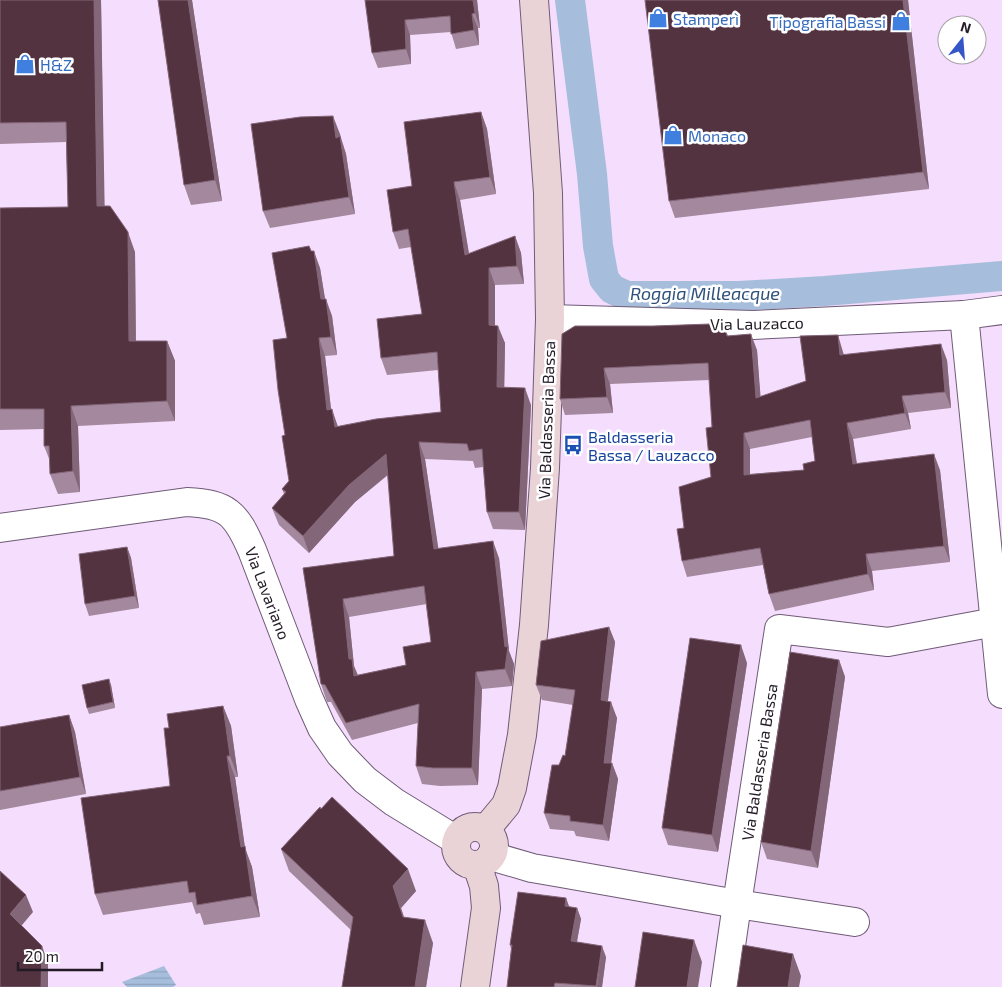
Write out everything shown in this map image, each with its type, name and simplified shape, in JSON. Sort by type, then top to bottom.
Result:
[{"type":"street","name":"Via Baldasseria Bassa","points":[[486,829],[506,805],[512,788],[522,735],[534,625],[546,468],[550,319],[548,192],[534,0]]},
{"type":"street","name":"Via Lauzacco","points":[[550,319],[753,325],[964,315],[1002,310]]},
{"type":"street","points":[[964,315],[1002,694]]},
{"type":"street","name":"Via Lavariano","points":[[0,528],[187,502],[205,503],[221,508],[234,516],[243,529],[249,543],[302,682],[322,728],[340,754],[366,780],[394,802],[456,840]]},
{"type":"street","name":"Via Baldasseria Bassa","points":[[725,987],[736,904],[779,629],[888,642],[995,622]]},
{"type":"street","points":[[475,987],[486,908],[484,860],[494,848],[494,842],[486,829],[473,826],[460,833],[456,840],[458,854],[470,864],[484,860],[736,904],[855,922]]},
{"type":"water","points":[[164,966],[176,985],[173,987],[127,987],[122,982]]},
{"type":"building","points":[[0,0],[94,0],[97,206],[110,206],[128,232],[129,341],[167,341],[167,401],[71,406],[73,471],[50,474],[49,446],[44,446],[44,409],[0,409],[0,208],[68,207],[66,122],[0,123]]},
{"type":"building","points":[[158,0],[188,0],[215,180],[184,185]]},
{"type":"building","points":[[365,0],[473,0],[475,13],[472,14],[474,30],[451,34],[450,16],[405,20],[406,49],[372,53]]},
{"type":"building","points":[[645,0],[903,0],[923,172],[669,201]]},
{"type":"building","points":[[481,112],[490,177],[454,182],[465,255],[515,236],[517,266],[489,268],[489,325],[498,326],[497,387],[525,388],[519,512],[487,512],[482,449],[469,451],[467,444],[419,442],[434,549],[493,541],[505,647],[508,646],[505,669],[476,672],[472,768],[416,766],[419,704],[346,723],[325,685],[321,684],[303,568],[394,556],[386,454],[349,485],[303,536],[272,508],[286,492],[282,489],[289,481],[282,436],[285,435],[273,340],[287,338],[272,253],[309,246],[311,251],[314,251],[321,299],[326,299],[331,337],[319,338],[327,410],[332,409],[335,427],[376,419],[441,412],[437,352],[381,358],[377,319],[422,314],[408,229],[393,232],[387,190],[412,186],[404,122]],"holes":[[[424,586],[431,642],[403,647],[406,665],[354,676],[352,659],[349,659],[343,599]]]},
{"type":"building","points":[[333,116],[336,138],[340,136],[349,197],[263,211],[251,124],[300,117]]},
{"type":"building","points":[[724,325],[727,336],[751,334],[756,398],[806,381],[800,336],[838,335],[840,355],[941,344],[945,392],[902,396],[905,413],[847,423],[853,464],[934,454],[944,546],[866,554],[868,574],[769,594],[760,548],[682,561],[677,529],[684,528],[679,487],[711,477],[706,428],[712,427],[708,363],[604,368],[607,397],[560,399],[562,334],[575,326]],"holes":[[[810,420],[815,461],[803,464],[804,470],[744,475],[744,433]]]},
{"type":"building","points":[[127,547],[135,596],[85,604],[79,554]]},
{"type":"building","points":[[609,627],[601,700],[611,702],[604,763],[612,763],[603,825],[570,821],[570,816],[544,813],[552,765],[559,765],[563,755],[565,756],[575,690],[536,685],[541,641]]},
{"type":"building","points":[[690,638],[741,645],[712,835],[662,828]]},
{"type":"building","points":[[790,652],[839,660],[811,851],[761,842]]},
{"type":"building","points":[[109,679],[113,702],[87,708],[82,685]]},
{"type":"building","points":[[223,706],[230,756],[227,756],[241,847],[245,846],[252,896],[197,905],[195,892],[189,893],[187,881],[95,894],[81,798],[170,786],[164,728],[169,728],[167,714]]},
{"type":"building","points":[[69,715],[80,777],[0,791],[0,727]]},
{"type":"building","points":[[332,797],[408,869],[393,886],[403,917],[425,920],[415,987],[342,987],[353,917],[281,849],[320,807],[321,809]]},
{"type":"building","points":[[0,871],[26,895],[10,914],[42,946],[41,987],[0,987]]},
{"type":"building","points":[[518,892],[566,898],[565,906],[577,908],[571,941],[602,946],[596,986],[555,983],[554,987],[507,987],[512,945],[510,945]]},
{"type":"building","points":[[643,932],[694,940],[687,987],[635,987]]},
{"type":"building","points":[[743,945],[793,954],[788,987],[737,987]]},
{"type":"waterway","name":"Roggia Milleacque","points":[[570,0],[592,174],[598,246],[604,279],[612,289],[627,296],[739,296],[825,291],[1002,276]]},
{"type":"place","name":"Stamperì","points":[[658,18]]},
{"type":"place","name":"Tipografia Bassi","points":[[901,21]]},
{"type":"place","name":"H&Z","points":[[25,64]]},
{"type":"place","name":"Monaco","points":[[673,135]]},
{"type":"place","name":"Baldasseria Bassa / Lauzacco","points":[[573,445]]}]
